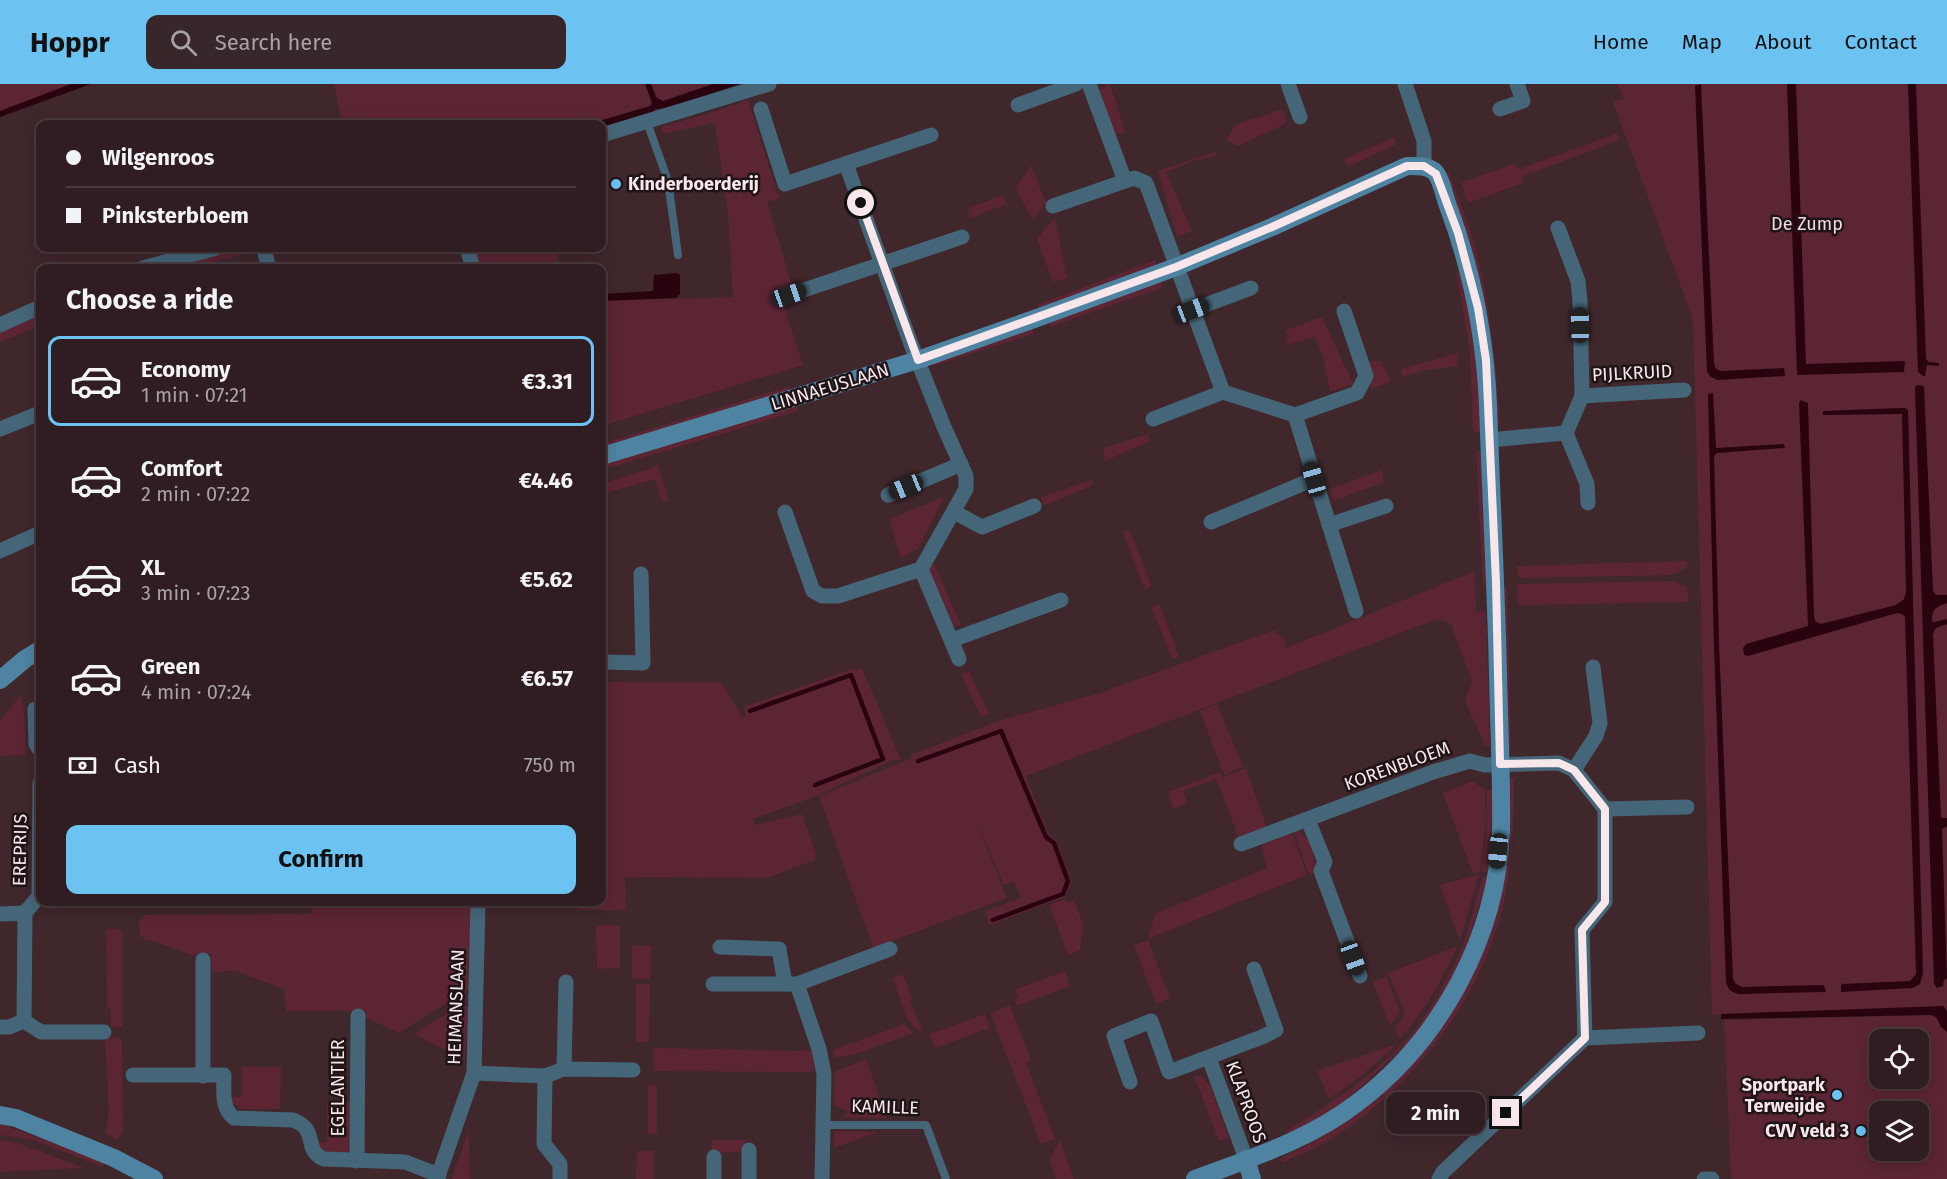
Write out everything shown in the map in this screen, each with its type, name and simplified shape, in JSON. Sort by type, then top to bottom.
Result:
[{"type":"street","points":[[606,134],[769,84]]},
{"type":"street","points":[[1018,105],[1076,84]]},
{"type":"street","points":[[1089,84],[1125,181]]},
{"type":"street","points":[[1288,84],[1300,117]]},
{"type":"street","points":[[1195,1179],[1311,1132],[1357,1103],[1387,1078],[1437,1020],[1463,975],[1490,903],[1501,832],[1496,582],[1486,360],[1478,308],[1458,233],[1436,174],[1424,166],[1424,141],[1405,84]]},
{"type":"street","points":[[1500,109],[1523,101],[1517,84]]},
{"type":"street","points":[[761,109],[785,184],[931,135]]},
{"type":"street","points":[[785,512],[813,591],[822,596],[838,596],[921,569],[966,489],[966,476],[918,360],[846,164]]},
{"type":"street","name":"LINNAEUSLAAN","points":[[606,455],[918,360],[1176,267],[1272,227],[1407,166],[1424,166]]},
{"type":"street","points":[[1053,206],[1134,178],[1146,183],[1223,392]]},
{"type":"street","name":"PIJLKRUID","points":[[1558,228],[1578,281],[1582,396],[1566,433]]},
{"type":"street","points":[[789,295],[962,237]]},
{"type":"street","points":[[158,264],[201,252]]},
{"type":"street","points":[[265,253],[268,264]]},
{"type":"street","points":[[1192,310],[1251,288]]},
{"type":"street","points":[[0,325],[36,309]]},
{"type":"street","points":[[1153,419],[1223,392],[1295,415],[1357,393],[1366,376],[1344,312]]},
{"type":"street","name":"PIJLKRUID","points":[[1582,396],[1684,390]]},
{"type":"street","points":[[0,429],[36,415]]},
{"type":"street","points":[[1295,415],[1356,611]]},
{"type":"street","points":[[1489,440],[1566,433],[1587,484],[1588,502]]},
{"type":"street","points":[[888,495],[961,464]]},
{"type":"street","points":[[1211,522],[1314,479]]},
{"type":"street","points":[[954,512],[982,526],[1034,506]]},
{"type":"street","points":[[1329,525],[1386,506]]},
{"type":"street","points":[[0,551],[36,535]]},
{"type":"street","points":[[921,569],[959,659]]},
{"type":"street","points":[[606,662],[643,663],[641,574]]},
{"type":"street","points":[[952,640],[1061,600]]},
{"type":"street","points":[[0,681],[36,652]]},
{"type":"street","points":[[1585,1038],[1582,930],[1605,902],[1605,809],[1574,770],[1596,736],[1600,723],[1593,666]]},
{"type":"street","points":[[35,709],[36,744]]},
{"type":"street","name":"KORENBLOEM","points":[[1241,844],[1433,772],[1470,761],[1485,765],[1559,763],[1574,770]]},
{"type":"street","points":[[1605,809],[1687,807]]},
{"type":"street","points":[[1308,820],[1325,862],[1321,871],[1360,976]]},
{"type":"street","name":"EREPRIJS","points":[[24,1021],[25,913],[36,900]]},
{"type":"street","name":"HEIMANSLAAN","points":[[438,1177],[474,1073],[478,906]]},
{"type":"street","points":[[0,914],[25,913]]},
{"type":"street","name":"KAMILLE","points":[[720,947],[779,949],[823,1063],[822,1179]]},
{"type":"street","points":[[713,984],[791,984],[890,949]]},
{"type":"street","points":[[203,960],[203,1076]]},
{"type":"street","name":"KLAPROOS","points":[[1130,1082],[1114,1035],[1151,1022],[1169,1072],[1276,1030],[1254,969]]},
{"type":"street","points":[[564,1069],[566,982]]},
{"type":"street","name":"EGELANTIER","points":[[357,1161],[358,1017]]},
{"type":"street","points":[[0,1026],[9,1027],[24,1021],[41,1032],[104,1032]]},
{"type":"street","points":[[1439,1179],[1443,1172],[1585,1038],[1698,1032]]},
{"type":"street","name":"KLAPROOS","points":[[1209,1058],[1246,1159]]},
{"type":"street","points":[[474,1073],[544,1076],[564,1069],[633,1070]]},
{"type":"street","name":"EGELANTIER","points":[[133,1076],[224,1075],[224,1097],[230,1114],[234,1118],[293,1120],[305,1126],[311,1135],[312,1146],[319,1157],[324,1159],[405,1162],[438,1177]]},
{"type":"street","points":[[544,1076],[544,1144],[560,1164],[560,1179]]},
{"type":"street","points":[[0,1115],[16,1118],[114,1158],[154,1179]]},
{"type":"street","points":[[749,1150],[749,1179]]},
{"type":"street","points":[[714,1157],[714,1179]]},
{"type":"street","points":[[1246,1159],[1252,1179]]},
{"type":"street","points":[[1704,1179],[1712,1179]]},
{"type":"lane","points":[[647,122],[668,181],[678,255]]},
{"type":"lane","name":"KAMILLE","points":[[824,1125],[926,1125],[946,1179]]},
{"type":"green space","points":[[0,84],[71,84],[0,111]]},
{"type":"green space","points":[[334,84],[645,84],[652,103],[650,106],[603,120],[341,120]]},
{"type":"green space","points":[[651,84],[713,84],[663,101],[656,97]]},
{"type":"green space","points":[[1110,84],[1125,132],[1114,135],[1098,92]]},
{"type":"green space","name":"De Zump","points":[[1617,84],[1947,84],[1947,1024],[1934,1012],[1712,1015],[1693,319],[1613,102],[1624,98]]},
{"type":"green space","points":[[748,100],[779,198],[767,202],[792,285],[779,290],[803,365],[606,425],[606,301],[733,297],[728,215],[715,123],[663,134],[661,127]]},
{"type":"green space","points":[[1283,109],[1287,123],[1238,146],[1226,140],[1235,125]]},
{"type":"green space","points":[[1618,133],[1620,140],[1523,176],[1523,183],[1468,203],[1461,183],[1512,164],[1520,169]]},
{"type":"green space","points":[[1395,137],[1395,145],[1347,167],[1344,159]]},
{"type":"green space","points":[[1214,152],[1219,155],[1193,161],[1166,172],[1192,231],[1177,237],[1158,171]]},
{"type":"green space","points":[[1031,165],[1046,203],[1033,220],[1015,189]]},
{"type":"green space","points":[[1449,172],[1474,242],[1484,287],[1494,356],[1500,425],[1493,426],[1442,176]]},
{"type":"green space","points":[[1004,195],[1006,204],[969,219],[968,208]]},
{"type":"green space","points":[[1055,217],[1067,278],[1053,282],[1037,239]]},
{"type":"green space","points":[[223,252],[248,252],[205,264],[179,264]]},
{"type":"green space","points":[[475,252],[557,252],[558,264],[479,264]]},
{"type":"green space","points":[[1155,260],[1157,271],[1041,311],[1037,305]]},
{"type":"green space","points":[[1456,272],[1462,272],[1475,341],[1481,433],[1473,431],[1470,352]]},
{"type":"green space","points":[[1160,278],[1162,288],[1050,327],[1049,321]]},
{"type":"green space","points":[[1322,317],[1353,384],[1330,392],[1323,356],[1314,337],[1288,345],[1286,330]]},
{"type":"green space","points":[[36,318],[36,328],[0,342],[0,332]]},
{"type":"green space","points":[[1032,326],[1033,334],[933,366],[932,362]]},
{"type":"green space","points":[[1458,353],[1457,366],[1426,370],[1402,377],[1401,369]]},
{"type":"green space","points":[[1370,361],[1380,361],[1392,381],[1371,389]]},
{"type":"green space","points":[[790,386],[791,394],[606,449],[606,443]]},
{"type":"green space","points":[[798,403],[798,411],[606,469],[606,459]]},
{"type":"green space","points":[[1148,434],[1150,441],[1105,461],[1103,448]]},
{"type":"green space","points":[[1476,451],[1483,451],[1487,577],[1483,591]]},
{"type":"green space","points":[[658,464],[669,500],[662,502],[655,479],[606,493],[606,483]]},
{"type":"green space","points":[[1382,470],[1384,482],[1334,501],[1329,489]]},
{"type":"green space","points":[[1093,479],[1091,486],[1043,506],[1041,497]]},
{"type":"green space","points":[[944,497],[918,549],[901,558],[889,519]]},
{"type":"green space","points":[[1130,530],[1151,585],[1145,591],[1123,532]]},
{"type":"green space","points":[[1687,561],[1688,566],[1673,575],[1518,578],[1517,566]]},
{"type":"green space","points":[[934,564],[961,625],[953,627],[928,569]]},
{"type":"green space","points":[[1475,571],[1476,613],[1486,610],[1490,746],[1485,746],[1465,701],[1472,681],[1451,624],[1437,619],[1026,776],[1049,835],[1056,840],[1072,881],[1065,897],[990,925],[985,911],[1021,898],[1014,882],[1004,885],[971,809],[1007,898],[873,948],[819,796],[912,758],[911,755],[1001,720],[1100,693],[1274,630],[1285,640],[1286,648]]},
{"type":"green space","points":[[1674,581],[1687,587],[1689,602],[1518,605],[1517,584]]},
{"type":"green space","points":[[1507,588],[1511,747],[1506,747],[1501,589]]},
{"type":"green space","points":[[1159,603],[1179,657],[1172,659],[1152,608]]},
{"type":"green space","points":[[855,668],[856,670],[862,668],[901,760],[893,760],[814,797],[753,819],[754,825],[802,814],[816,854],[815,860],[767,878],[625,877],[626,910],[579,910],[579,906],[606,906],[606,682],[721,682],[743,718],[746,716],[743,707]]},
{"type":"green space","points":[[969,672],[989,714],[980,716],[961,673]]},
{"type":"green space","points":[[21,694],[26,755],[0,756],[0,721]]},
{"type":"green space","points":[[1217,704],[1243,767],[1224,775],[1200,711]]},
{"type":"green space","points":[[1246,768],[1267,828],[1240,841],[1216,779],[1183,791],[1187,803],[1173,809],[1168,792],[1220,772],[1223,777]]},
{"type":"green space","points":[[1508,778],[1514,778],[1514,806],[1512,849],[1506,891],[1497,928],[1483,964],[1465,999],[1444,1033],[1392,1092],[1331,1139],[1282,1163],[1280,1158],[1316,1141],[1359,1111],[1477,954]]},
{"type":"green space","points":[[1473,781],[1485,790],[1486,818],[1480,872],[1473,874],[1443,793]]},
{"type":"green space","points":[[1487,790],[1492,790],[1492,819],[1488,872],[1482,873],[1487,822]]},
{"type":"green space","points":[[1298,831],[1306,838],[1313,855],[1314,872],[1309,875],[1294,832]]},
{"type":"green space","points":[[1292,833],[1307,875],[1148,939],[1155,914],[1267,868],[1261,845]]},
{"type":"green space","points":[[1479,874],[1460,941],[1440,885]]},
{"type":"green space","points":[[1483,875],[1488,877],[1468,942],[1444,994],[1417,1035],[1343,1103],[1289,1136],[1286,1131],[1336,1099],[1369,1074],[1399,1048],[1419,1024],[1440,991],[1462,946]]},
{"type":"green space","points":[[1065,899],[1068,903],[1074,900],[1083,924],[1080,950],[1068,955],[1049,905]]},
{"type":"green space","points":[[313,906],[472,906],[469,989],[399,1033],[352,1011],[286,1011],[284,989],[236,971],[212,972],[211,954],[192,955],[145,940],[140,935],[139,921],[145,915],[312,914]]},
{"type":"green space","points":[[620,925],[620,968],[597,969],[596,926]]},
{"type":"green space","points":[[106,929],[122,931],[122,1026],[116,1028],[111,1026],[110,1008],[107,1008]]},
{"type":"green space","points":[[1148,940],[1170,998],[1156,1004],[1134,945]]},
{"type":"green space","points":[[632,945],[651,946],[650,979],[632,978]]},
{"type":"green space","points":[[1458,946],[1432,994],[1400,1039],[1395,1029],[1405,1013],[1388,973]]},
{"type":"green space","points":[[1065,971],[1070,986],[1017,1006],[1016,989]]},
{"type":"green space","points":[[903,974],[922,1031],[920,1032],[907,1019],[893,978]]},
{"type":"green space","points":[[1386,977],[1400,1011],[1390,1026],[1373,982]]},
{"type":"green space","points":[[636,984],[650,984],[649,1042],[636,1042]]},
{"type":"green space","points":[[1010,1005],[1031,1060],[1026,1063],[1055,1139],[1041,1144],[990,1013]]},
{"type":"green space","points":[[469,1006],[465,1060],[414,1034],[457,1007]]},
{"type":"green space","points":[[985,1014],[990,1028],[935,1048],[929,1034]]},
{"type":"green space","name":"Sportpark Terweijde","points":[[1931,1015],[1936,1017],[1947,1032],[1947,1179],[1731,1179],[1724,1020]]},
{"type":"green space","points":[[904,1024],[914,1033],[856,1054],[834,1058],[833,1050]]},
{"type":"green space","points":[[105,1038],[118,1038],[122,1042],[123,1130],[118,1140],[105,1133],[109,1112]]},
{"type":"green space","points":[[1397,1044],[1361,1076],[1329,1099],[1317,1071]]},
{"type":"green space","points":[[654,1048],[814,1051],[813,1072],[654,1071]]},
{"type":"green space","points":[[866,1059],[887,1118],[843,1118],[847,1111],[834,1105],[834,1072]]},
{"type":"green space","points":[[242,1067],[281,1067],[280,1109],[241,1109],[232,1103],[230,1097],[242,1097]]},
{"type":"green space","points":[[1194,1076],[1201,1076],[1210,1085],[1229,1138],[1219,1141]]},
{"type":"green space","points":[[648,1085],[657,1085],[657,1134],[648,1134]]},
{"type":"green space","points":[[327,1102],[354,1103],[352,1148],[347,1153],[326,1155],[316,1143],[327,1142]]},
{"type":"green space","points":[[0,1124],[104,1160],[103,1167],[36,1141],[0,1135]]},
{"type":"green space","points":[[469,1128],[470,1179],[452,1179]]},
{"type":"green space","points":[[834,1131],[878,1132],[834,1148]]},
{"type":"green space","points":[[0,1140],[18,1143],[84,1168],[0,1172]]},
{"type":"green space","points":[[712,1140],[745,1140],[745,1149],[740,1152],[712,1153]]},
{"type":"green space","points":[[1060,1140],[1074,1179],[1056,1179],[1049,1160]]},
{"type":"green space","points":[[637,1151],[654,1151],[654,1179],[636,1179]]},
{"type":"shaded area","points":[[71,84],[91,84],[0,117],[0,111]]},
{"type":"shaded area","points":[[645,84],[651,84],[656,97],[663,101],[713,84],[740,84],[668,108],[655,109],[652,113],[606,127],[606,120],[603,120],[650,106],[652,103]]},
{"type":"shaded area","points":[[1701,84],[1714,363],[1716,369],[1721,371],[1784,368],[1785,376],[1717,380],[1707,372],[1695,86]]},
{"type":"shaded area","points":[[1787,84],[1796,84],[1806,364],[1905,361],[1904,372],[1797,375]]},
{"type":"shaded area","points":[[1908,84],[1916,84],[1926,359],[1929,362],[1939,363],[1939,366],[1927,365],[1925,376],[1918,372]]},
{"type":"shaded area","points":[[677,273],[680,275],[680,294],[676,298],[606,301],[606,294],[653,291],[654,275]]},
{"type":"shaded area","points":[[1917,385],[1924,386],[1933,591],[1936,595],[1947,595],[1947,603],[1935,609],[1932,621],[1947,619],[1947,624],[1936,628],[1933,634],[1941,818],[1947,818],[1947,826],[1942,829],[1947,978],[1943,986],[1937,988],[1934,984],[1915,388]]},
{"type":"shaded area","points":[[1713,393],[1716,448],[1784,444],[1785,448],[1717,453],[1714,456],[1733,979],[1742,987],[1824,985],[1826,992],[1739,994],[1730,990],[1726,982],[1708,394]]},
{"type":"shaded area","points":[[1801,400],[1808,403],[1814,616],[1815,621],[1821,624],[1896,605],[1904,599],[1906,592],[1902,414],[1823,415],[1823,411],[1900,408],[1908,410],[1923,973],[1920,984],[1913,988],[1841,992],[1842,984],[1910,981],[1916,974],[1905,617],[1897,613],[1748,656],[1744,655],[1743,648],[1746,644],[1808,626],[1799,403]]},
{"type":"shaded area","points":[[1943,1006],[1947,1011],[1947,1032],[1941,1027],[1936,1017],[1931,1015],[1721,1019],[1721,1014]]},
{"type":"waterway","points":[[750,711],[851,675],[883,759],[815,785]]},
{"type":"waterway","points":[[918,761],[1001,731],[1046,837],[1054,843],[1068,881],[1063,894],[993,920]]},
{"type":"place","name":"Kinderboerderij","points":[[616,184]]},
{"type":"place","name":"Sportpark Terweijde","points":[[1837,1095]]},
{"type":"place","name":"CVV veld 3","points":[[1861,1131]]},
{"type":"route","points":[[861,203],[918,360],[1176,267],[1272,227],[1407,166],[1424,166],[1434,171],[1458,233],[1478,308],[1486,360],[1496,582],[1500,764],[1559,763],[1567,766],[1574,770],[1605,809],[1605,902],[1582,930],[1585,1038],[1506,1113]]}]
